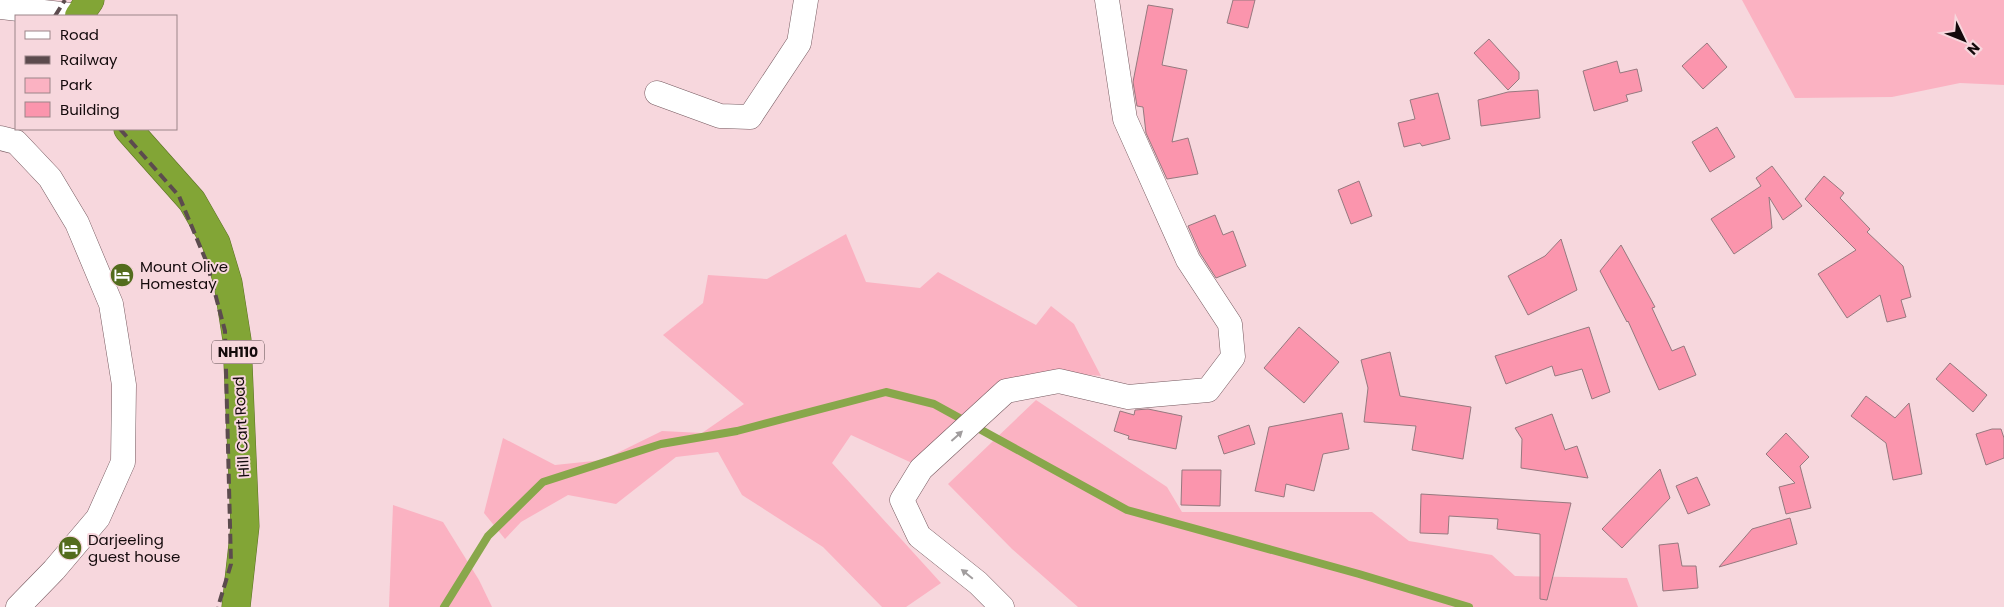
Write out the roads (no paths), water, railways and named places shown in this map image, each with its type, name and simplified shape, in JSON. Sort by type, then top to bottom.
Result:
[{"type":"highway","points":[[80,15],[90,0]]},
{"type":"highway","name":"Hill Cart Road","points":[[129,130],[192,201],[216,243],[228,283],[237,340],[245,526],[236,607]]},
{"type":"street","points":[[658,94],[720,116],[750,117],[799,43],[806,0]]},
{"type":"street","points":[[1002,607],[978,583],[919,536],[902,500],[921,469],[1006,391],[1059,381],[1128,397],[1208,390],[1233,357],[1230,324],[1188,260],[1125,119],[1107,0]]},
{"type":"street","points":[[0,7],[70,15]]},
{"type":"street","points":[[0,138],[16,142],[50,178],[77,223],[112,304],[124,386],[124,462],[98,518],[54,570],[18,607]]},
{"type":"waterway","points":[[444,607],[488,536],[543,482],[661,444],[737,431],[886,392],[934,404],[1127,510],[1359,574],[1469,607]]},
{"type":"railway","points":[[56,15],[65,0]]},
{"type":"railway","points":[[121,130],[179,196],[207,263],[225,331],[231,564],[218,607]]},
{"type":"place","name":"Mount Olive Homestay","points":[[122,275]]},
{"type":"place","name":"Darjeeling guest house","points":[[70,548]]}]
